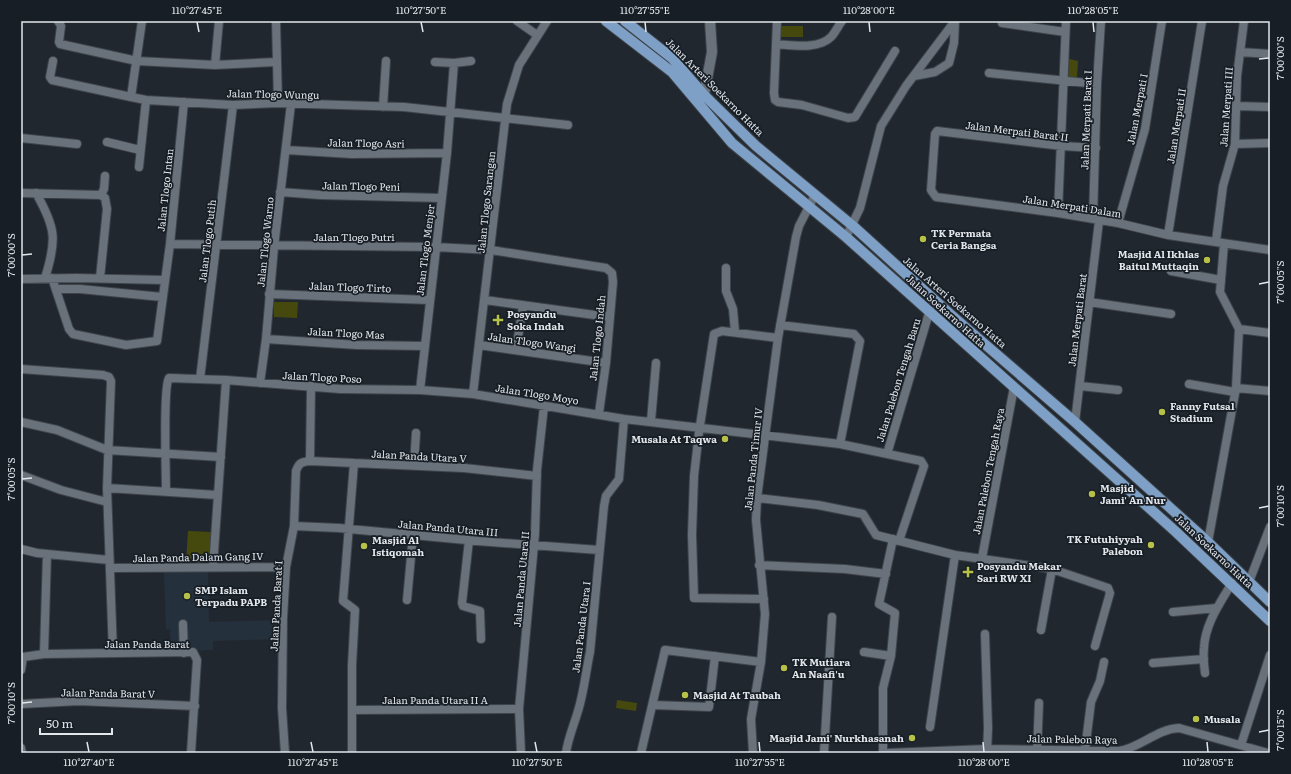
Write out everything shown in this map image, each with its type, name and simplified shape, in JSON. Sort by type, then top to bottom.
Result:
[{"type":"main road","name":"Jalan Soekarno Hatta","points":[[606,21],[672,72],[732,143],[846,237],[1232,583],[1270,621]]},
{"type":"main road","name":"Jalan Arteri Soekarno Hatta","points":[[625,21],[672,58],[704,95],[741,132],[815,196],[853,226],[950,314],[1075,422],[1208,542],[1270,602]]},
{"type":"main road","points":[[1129,490],[1138,479]]},
{"type":"street","points":[[58,21],[61,26],[60,44],[137,61],[215,65],[276,62]]},
{"type":"street","points":[[131,97],[142,21]]},
{"type":"street","points":[[215,65],[219,21]]},
{"type":"street","points":[[276,21],[278,103]]},
{"type":"street","points":[[516,21],[537,36]]},
{"type":"street","name":"Jalan Tlogo Sarangan","points":[[473,394],[491,250],[505,117],[519,65],[547,21]]},
{"type":"street","points":[[704,95],[712,52],[710,21]]},
{"type":"street","points":[[777,21],[775,100],[802,105],[848,118],[855,117],[895,51]]},
{"type":"street","points":[[776,44],[801,46],[818,44],[831,37],[842,21]]},
{"type":"street","points":[[914,76],[935,72],[949,63],[954,43],[955,21]]},
{"type":"street","points":[[846,237],[853,226],[860,208],[881,126],[914,76],[955,21]]},
{"type":"street","points":[[1058,213],[1062,146],[1066,21]]},
{"type":"street","name":"Jalan Merpati Barat I","points":[[1096,220],[1097,84],[1101,21]]},
{"type":"street","name":"Jalan Merpati I","points":[[1118,223],[1145,129],[1162,21]]},
{"type":"street","name":"Jalan Merpati II","points":[[1168,235],[1202,21]]},
{"type":"street","name":"Jalan Merpati III","points":[[1238,329],[1220,292],[1220,242],[1223,186],[1236,144],[1240,52],[1244,21]]},
{"type":"street","points":[[1002,23],[1065,32]]},
{"type":"street","points":[[1240,52],[1270,54]]},
{"type":"street","name":"Jalan Tlogo Wungu","points":[[53,61],[50,77],[52,80],[146,100],[233,105],[278,103],[404,107],[568,125]]},
{"type":"street","points":[[435,62],[454,63],[471,61]]},
{"type":"street","points":[[383,107],[386,62]]},
{"type":"street","name":"Jalan Tlogo Menjer","points":[[420,390],[435,247],[447,153],[454,63]]},
{"type":"street","points":[[989,73],[1097,84]]},
{"type":"street","points":[[139,167],[146,100]]},
{"type":"street","name":"Jalan Tlogo Intan","points":[[56,289],[69,329],[73,334],[126,345],[157,341],[170,244],[184,102]]},
{"type":"street","name":"Jalan Tlogo Warno","points":[[260,383],[266,338],[269,294],[280,192],[291,104]]},
{"type":"street","name":"Jalan Tlogo Putih","points":[[200,379],[233,105]]},
{"type":"street","points":[[1237,106],[1270,107]]},
{"type":"street","name":"Jalan Merpati Dalam","points":[[936,132],[931,190],[936,197],[1058,213],[1118,223],[1168,235],[1270,250]]},
{"type":"street","name":"Jalan Merpati Barat II","points":[[936,132],[1062,146],[1096,148]]},
{"type":"street","points":[[21,138],[77,144]]},
{"type":"street","points":[[108,142],[140,150]]},
{"type":"street","points":[[1236,144],[1270,143]]},
{"type":"street","name":"Jalan Tlogo Asri","points":[[286,150],[352,154],[447,153]]},
{"type":"street","points":[[101,195],[104,189],[105,176]]},
{"type":"street","name":"Jalan Tlogo Peni","points":[[280,192],[320,195],[441,198]]},
{"type":"street","points":[[21,193],[101,195],[105,198],[107,209],[100,278]]},
{"type":"street","points":[[36,193],[49,220],[54,239],[48,278],[56,289],[80,289],[162,297]]},
{"type":"street","name":"Jalan Panda Timur IV","points":[[753,753],[751,719],[765,629],[764,599],[759,565],[756,520],[757,498],[778,338],[796,237],[808,207],[815,196]]},
{"type":"street","name":"Jalan Merpati Barat","points":[[1075,422],[1089,302],[1096,220]]},
{"type":"street","name":"Jalan Tlogo Putri","points":[[170,244],[216,244],[274,247],[435,247],[491,250],[606,268]]},
{"type":"street","name":"Jalan Tlogo Indah","points":[[598,413],[606,362],[613,277],[606,268]]},
{"type":"street","points":[[726,268],[726,291],[734,309],[735,332]]},
{"type":"street","points":[[1171,271],[1221,280]]},
{"type":"street","points":[[21,279],[100,278],[164,280]]},
{"type":"street","name":"Jalan Tlogo Tirto","points":[[269,294],[429,300]]},
{"type":"street","points":[[485,300],[609,317]]},
{"type":"street","points":[[1089,302],[1171,314]]},
{"type":"street","points":[[516,350],[523,306]]},
{"type":"street","name":"Jalan Palebon Tengah Baru","points":[[887,454],[929,313]]},
{"type":"street","points":[[780,325],[854,334],[859,338],[860,345],[840,444]]},
{"type":"street","points":[[1208,542],[1236,390],[1238,329],[1270,333]]},
{"type":"street","points":[[764,599],[694,598],[692,535],[694,476],[714,334],[722,331],[778,338]]},
{"type":"street","name":"Jalan Tlogo Mas","points":[[266,338],[357,345],[425,346]]},
{"type":"street","name":"Jalan Tlogo Wangi","points":[[479,345],[606,362]]},
{"type":"street","points":[[651,421],[656,363]]},
{"type":"street","points":[[21,369],[107,376],[110,381],[107,450],[107,502],[113,653]]},
{"type":"street","name":"Jalan Tlogo Poso","points":[[166,453],[167,383],[169,378],[226,380],[340,389],[420,390],[473,394]]},
{"type":"street","points":[[213,567],[226,380]]},
{"type":"street","points":[[1189,384],[1236,390],[1270,391]]},
{"type":"street","points":[[310,386],[310,461]]},
{"type":"street","points":[[1080,386],[1118,390]]},
{"type":"street","name":"Jalan Palebon Tengah Raya","points":[[982,558],[1014,387]]},
{"type":"street","name":"Jalan Tlogo Moyo","points":[[473,394],[598,413],[624,419],[840,444],[921,461],[924,466],[896,540],[879,604],[895,613],[890,656]]},
{"type":"street","name":"Jalan Panda Utara II","points":[[521,753],[519,709],[534,545],[537,476],[544,406]]},
{"type":"street","name":"Jalan Panda Utara I","points":[[566,753],[568,737],[578,711],[590,652],[599,550],[606,496],[619,479],[624,419]]},
{"type":"street","points":[[21,422],[57,430],[107,450],[221,457]]},
{"type":"street","points":[[414,465],[416,433]]},
{"type":"street","points":[[166,453],[166,491]]},
{"type":"street","name":"Jalan Panda Utara V","points":[[300,463],[310,461],[414,465],[537,476]]},
{"type":"street","name":"Jalan Panda Barat I","points":[[285,753],[282,708],[283,618],[286,566],[294,526],[296,471],[300,463]]},
{"type":"street","points":[[352,753],[355,610],[343,601],[354,463]]},
{"type":"street","points":[[21,475],[61,490],[107,502]]},
{"type":"street","points":[[107,488],[166,491],[217,496]]},
{"type":"street","points":[[757,498],[818,505],[863,514],[875,534],[955,555],[1052,569],[1108,588],[1110,594],[1095,646]]},
{"type":"street","name":"Jalan Panda Utara III","points":[[294,526],[349,529],[599,550]]},
{"type":"street","points":[[1249,582],[1270,527]]},
{"type":"street","points":[[407,600],[413,535]]},
{"type":"street","points":[[469,540],[462,604],[480,611],[481,639]]},
{"type":"street","name":"Jalan Panda Dalam Gang IV","points":[[21,549],[109,564],[213,567],[286,566]]},
{"type":"street","points":[[44,654],[47,554]]},
{"type":"street","points":[[930,727],[955,555]]},
{"type":"street","points":[[759,565],[845,569],[886,574]]},
{"type":"street","points":[[1041,630],[1052,569]]},
{"type":"street","points":[[1205,673],[1205,640],[1217,608],[1232,583]]},
{"type":"street","points":[[1173,612],[1217,608]]},
{"type":"street","points":[[824,753],[832,617]]},
{"type":"street","points":[[183,624],[184,653]]},
{"type":"street","points":[[985,634],[987,751]]},
{"type":"street","points":[[641,753],[665,650],[761,662]]},
{"type":"street","name":"Jalan Panda Barat","points":[[22,655],[193,652],[196,657],[192,753]]},
{"type":"street","points":[[864,652],[890,656],[883,688],[883,753]]},
{"type":"street","points":[[21,670],[22,655]]},
{"type":"street","points":[[1241,745],[1270,655]]},
{"type":"street","points":[[653,705],[710,707],[714,656]]},
{"type":"street","points":[[1153,663],[1204,659]]},
{"type":"street","points":[[1085,750],[1091,702],[1100,681],[1104,662]]},
{"type":"street","name":"Jalan Panda Barat V","points":[[21,704],[79,701],[195,706]]},
{"type":"street","points":[[1038,751],[1039,703]]},
{"type":"street","name":"Jalan Panda Utara II A","points":[[352,710],[519,709]]},
{"type":"street","name":"Jalan Palebon Raya","points":[[887,753],[1127,749],[1170,729],[1179,728],[1268,753]]},
{"type":"street","points":[[21,748],[22,753]]},
{"type":"shaded area","name":"SMP Islam Terpadu PAPB","points":[[208,571],[209,622],[278,620],[278,639],[213,641],[213,650],[171,651],[170,629],[166,629],[164,572]]},
{"type":"green space","points":[[780,26],[803,26],[803,37],[780,37]]},
{"type":"green space","points":[[1069,59],[1078,61],[1077,78],[1067,77]]},
{"type":"green space","points":[[274,302],[298,302],[297,318],[274,317]]},
{"type":"green space","points":[[188,531],[211,532],[209,563],[186,562]]},
{"type":"green space","points":[[617,700],[637,703],[636,711],[616,708]]},
{"type":"place","name":"TK Permata Ceria Bangsa","points":[[923,239]]},
{"type":"place","name":"Masjid Al Ikhlas Baitul Muttaqin","points":[[1207,260]]},
{"type":"place","name":"Posyandu Soka Indah","points":[[498,320]]},
{"type":"place","name":"Fanny Futsal Stadium","points":[[1162,412]]},
{"type":"place","name":"Musala At Taqwa","points":[[725,439]]},
{"type":"place","name":"Masjid Jami' An Nur","points":[[1092,494]]},
{"type":"place","name":"TK Futuhiyyah Palebon","points":[[1151,545]]},
{"type":"place","name":"Masjid Al Istiqomah","points":[[364,546]]},
{"type":"place","name":"Posyandu Mekar Sari RW XI","points":[[968,572]]},
{"type":"place","name":"SMP Islam Terpadu PAPB","points":[[187,596]]},
{"type":"place","name":"TK Mutiara An Naafi'u","points":[[784,668]]},
{"type":"place","name":"Masjid At Taubah","points":[[685,695]]},
{"type":"place","name":"Musala","points":[[1196,719]]},
{"type":"place","name":"Masjid Jami' Nurkhasanah","points":[[912,738]]}]
